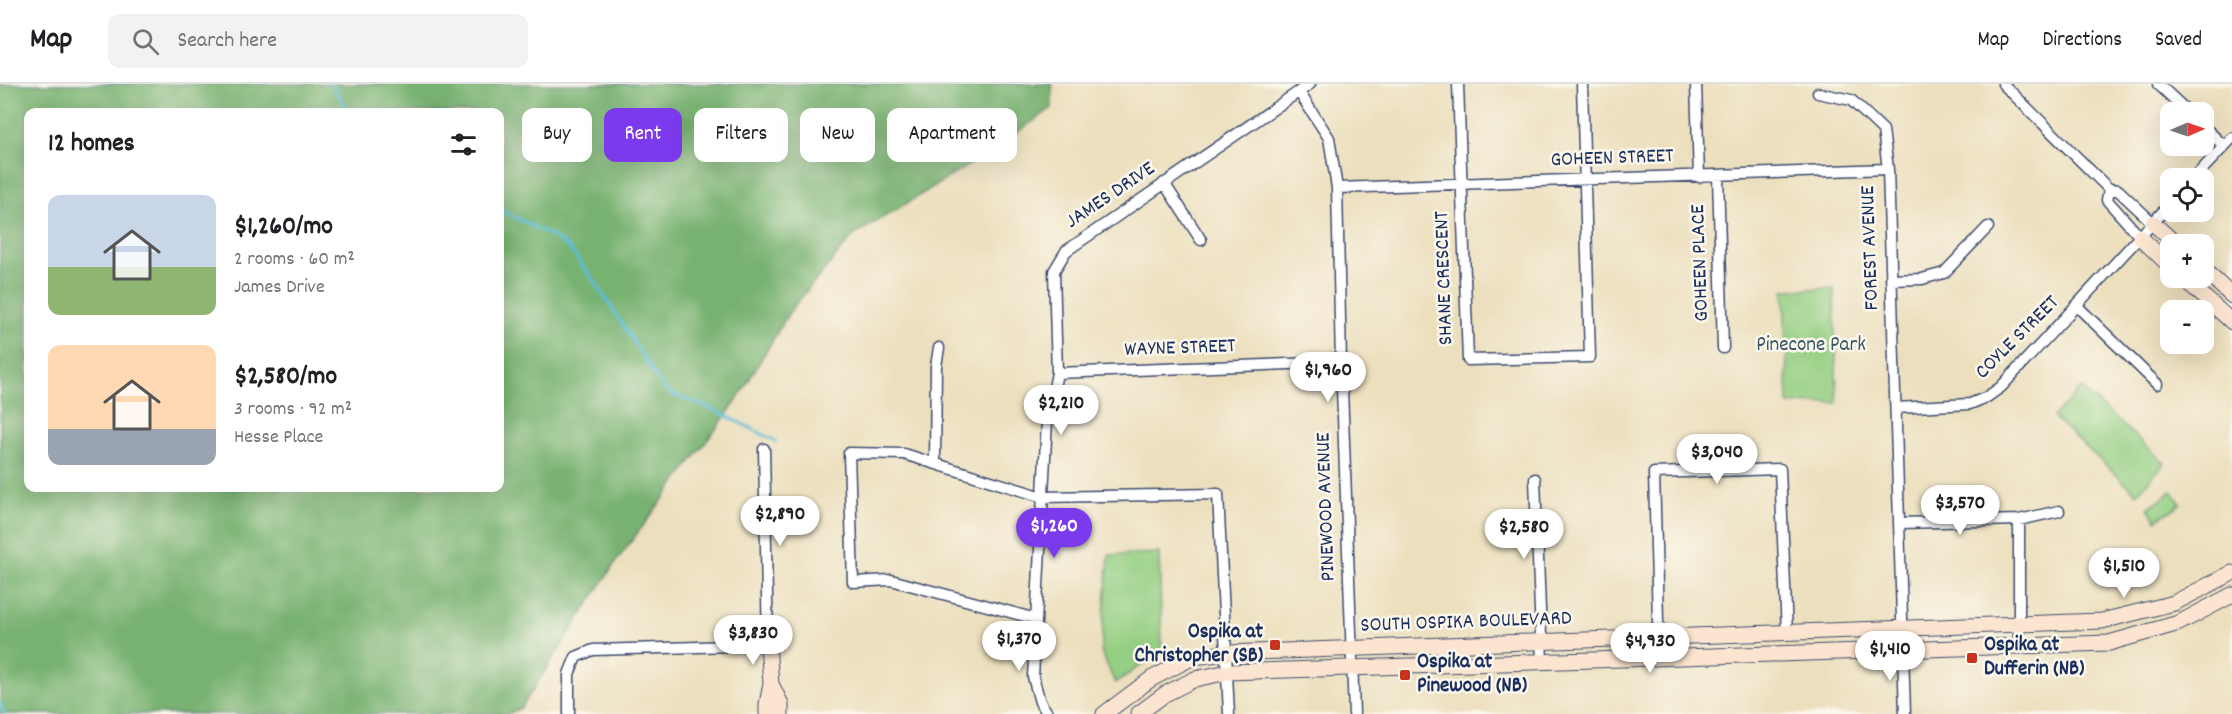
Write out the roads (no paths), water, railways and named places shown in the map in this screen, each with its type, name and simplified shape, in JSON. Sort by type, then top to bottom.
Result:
[{"type":"main road","points":[[2153,223],[2165,234]]},
{"type":"main road","points":[[2140,237],[2160,256]]},
{"type":"main road","points":[[2214,279],[2232,296]]},
{"type":"main road","points":[[2194,288],[2232,322]]},
{"type":"main road","name":"SOUTH OSPIKA BOULEVARD","points":[[1104,714],[1151,679],[1193,657],[1227,653],[1352,648],[2102,621],[2174,603],[2232,573]]},
{"type":"main road","name":"SOUTH OSPIKA BOULEVARD","points":[[1138,714],[1165,694],[1194,679],[1228,672],[2109,643],[2179,623],[2232,595]]},
{"type":"main road","points":[[767,714],[771,684],[768,645]]},
{"type":"main road","points":[[771,684],[781,704],[781,714]]},
{"type":"street","name":"JAMES DRIVE","points":[[1048,714],[1040,702],[1033,677],[1047,421],[1057,373],[1054,271],[1066,251],[1310,84]]},
{"type":"street","points":[[1458,84],[1461,183]]},
{"type":"street","points":[[1582,84],[1585,179]]},
{"type":"street","name":"GOHEEN PLACE","points":[[1696,84],[1699,177]]},
{"type":"street","points":[[2003,84],[2109,189],[2118,190],[2153,223]]},
{"type":"street","points":[[2158,84],[2177,102]]},
{"type":"street","name":"PINEWOOD AVENUE","points":[[1299,92],[1329,138],[1337,188],[1354,714]]},
{"type":"street","name":"FOREST AVENUE","points":[[1818,93],[1851,100],[1883,130],[1888,170],[1905,714]]},
{"type":"street","points":[[2214,136],[2224,146]]},
{"type":"street","points":[[2203,168],[2232,138]]},
{"type":"street","name":"GOHEEN STREET","points":[[1337,188],[1888,170]]},
{"type":"street","name":"GOHEEN PLACE","points":[[1718,176],[1723,348]]},
{"type":"street","name":"SHANE CRESCENT","points":[[1461,183],[1468,360],[1590,357],[1585,179]]},
{"type":"street","points":[[1164,183],[1201,240]]},
{"type":"street","points":[[2109,189],[2107,200],[2140,237]]},
{"type":"street","name":"COYLE STREET","points":[[1896,408],[1970,404],[1987,397],[2001,387],[2160,215]]},
{"type":"street","points":[[1891,280],[1922,279],[1944,273],[1988,227]]},
{"type":"street","points":[[2077,306],[2157,384]]},
{"type":"street","points":[[935,462],[936,366],[939,348]]},
{"type":"street","name":"WAYNE STREET","points":[[1057,373],[1341,362]]},
{"type":"street","points":[[569,714],[569,674],[576,657],[594,650],[768,645],[764,449]]},
{"type":"street","points":[[1036,619],[891,580],[853,582],[849,453],[904,454],[1043,497],[1218,494],[1229,714]]},
{"type":"street","points":[[1659,658],[1654,473],[1780,469],[1787,633]]},
{"type":"street","points":[[1535,479],[1542,662]]},
{"type":"street","points":[[1900,523],[2019,520],[2059,511]]},
{"type":"street","points":[[2019,520],[2019,646]]},
{"type":"waterway","points":[[332,84],[347,108]]},
{"type":"waterway","points":[[504,212],[552,236],[568,247],[595,282],[664,389],[712,409],[776,441]]},
{"type":"waterway","points":[[0,703],[4,714]]},
{"type":"place","name":"Ospika at Christopher (SB)","points":[[1275,645]]},
{"type":"place","name":"Ospika at Dufferin (NB)","points":[[1972,658]]},
{"type":"place","name":"Ospika at Pinewood (NB)","points":[[1405,675]]},
{"type":"park label","name":"Pinecone Park","points":[[1811,346]]}]
